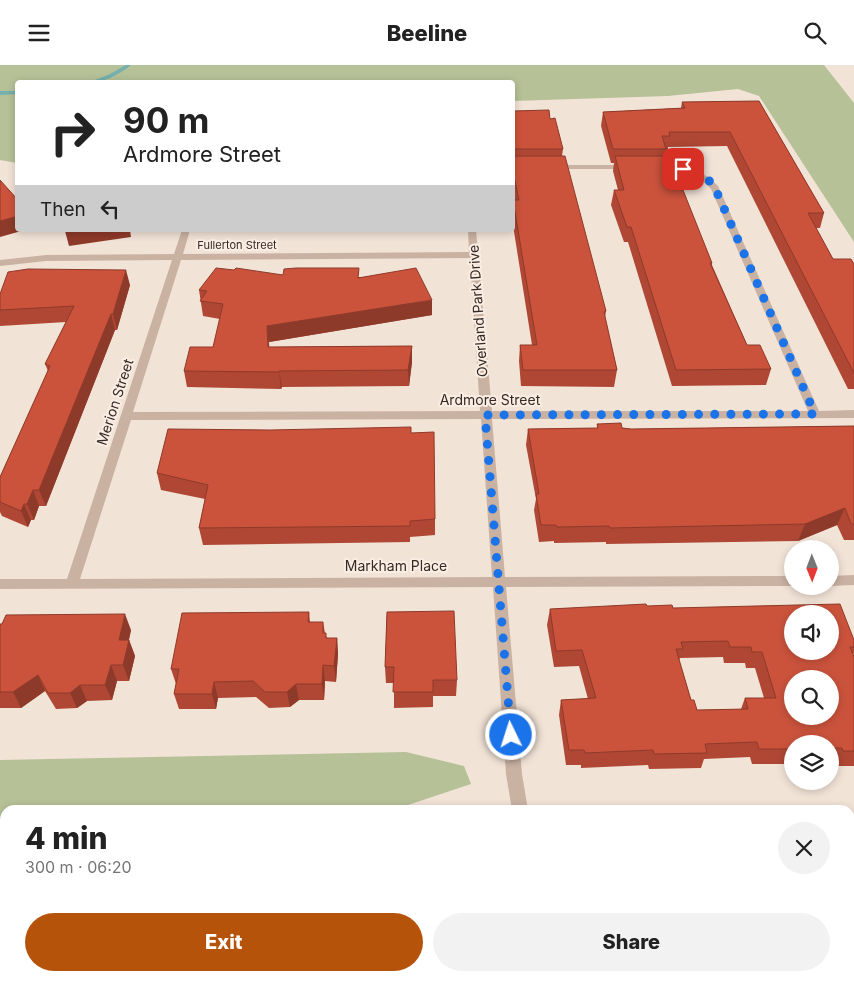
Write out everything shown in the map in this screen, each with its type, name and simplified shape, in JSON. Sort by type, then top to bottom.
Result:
[{"type":"street","points":[[542,167],[683,169],[696,172],[707,178],[715,188],[815,414]]},
{"type":"street","name":"Merion Street","points":[[72,584],[185,232]]},
{"type":"street","name":"Overland Park Drive","points":[[472,232],[514,774],[519,805]]},
{"type":"street","name":"Fullerton Street","points":[[0,263],[46,258],[474,255]]},
{"type":"street","name":"Ardmore Street","points":[[126,416],[854,414]]},
{"type":"street","name":"Markham Place","points":[[0,584],[784,581]]},
{"type":"street","points":[[839,581],[854,581]]},
{"type":"green space","points":[[0,65],[824,65],[854,103],[854,242],[759,96],[738,89],[668,96],[515,101],[515,80],[15,80],[15,163],[0,160]]},
{"type":"green space","points":[[406,752],[464,766],[471,784],[408,805],[0,805],[0,760]]},
{"type":"building","points":[[759,101],[824,213],[808,213],[833,259],[851,259],[854,264],[854,373],[730,132],[669,132],[670,136],[662,136],[666,149],[613,149],[603,112],[685,108],[682,102]]},
{"type":"building","points":[[549,110],[550,119],[555,118],[563,149],[515,149],[515,111]]},
{"type":"building","points":[[515,156],[565,156],[606,311],[604,312],[617,370],[523,370],[520,345],[537,345],[515,212],[515,200],[519,200],[515,181]]},
{"type":"building","points":[[615,156],[669,156],[681,190],[683,190],[712,263],[710,263],[747,345],[760,345],[771,369],[676,370],[631,227],[627,227],[614,190],[624,190]]},
{"type":"building","points":[[0,180],[15,197],[15,217],[0,221]]},
{"type":"building","points":[[216,268],[234,270],[236,268],[283,275],[284,269],[359,268],[358,278],[416,268],[432,300],[267,326],[268,347],[412,346],[408,370],[184,371],[190,347],[213,347],[223,304],[200,301],[207,291],[199,290]]},
{"type":"building","points":[[28,269],[126,270],[113,314],[111,314],[39,490],[33,490],[27,504],[24,504],[21,511],[0,502],[0,477],[50,366],[45,364],[74,306],[0,310],[0,294],[8,272]]},
{"type":"building","points":[[621,423],[622,428],[631,429],[854,426],[854,524],[851,524],[845,508],[805,524],[610,528],[609,526],[557,527],[556,525],[541,525],[536,494],[539,494],[528,429],[598,428],[597,424]]},
{"type":"building","points":[[411,427],[411,433],[434,432],[435,519],[410,521],[410,526],[199,528],[208,485],[157,473],[168,429],[270,430]]},
{"type":"building","points":[[646,604],[647,606],[672,605],[673,608],[784,605],[784,660],[839,660],[839,605],[798,605],[840,604],[854,640],[854,647],[850,647],[854,657],[854,751],[843,751],[842,748],[839,748],[839,735],[784,735],[784,749],[759,749],[757,742],[705,744],[707,753],[654,754],[653,750],[585,753],[584,750],[569,750],[561,700],[596,698],[582,650],[556,651],[550,609]],"holes":[[[728,641],[730,647],[751,647],[752,652],[762,652],[776,698],[745,698],[748,709],[697,710],[694,700],[691,700],[676,649],[683,649],[681,642]]]},
{"type":"building","points":[[454,611],[457,680],[433,680],[433,692],[393,692],[394,667],[385,667],[387,612]]},
{"type":"building","points":[[309,612],[308,622],[323,622],[323,633],[326,633],[326,638],[337,638],[334,666],[323,665],[322,684],[296,684],[287,692],[265,692],[253,681],[214,682],[212,694],[174,694],[179,669],[171,669],[182,613]]},
{"type":"building","points":[[125,614],[119,640],[129,640],[123,665],[111,665],[105,685],[80,685],[70,693],[48,693],[38,675],[13,692],[0,692],[0,624],[2,624],[6,615]]},
{"type":"waterway","points":[[98,80],[110,76],[129,65]]},
{"type":"waterway","points":[[0,93],[15,92]]},
{"type":"route","points":[[511,735],[485,415],[815,414],[715,188],[707,178],[696,172],[683,169]]}]
